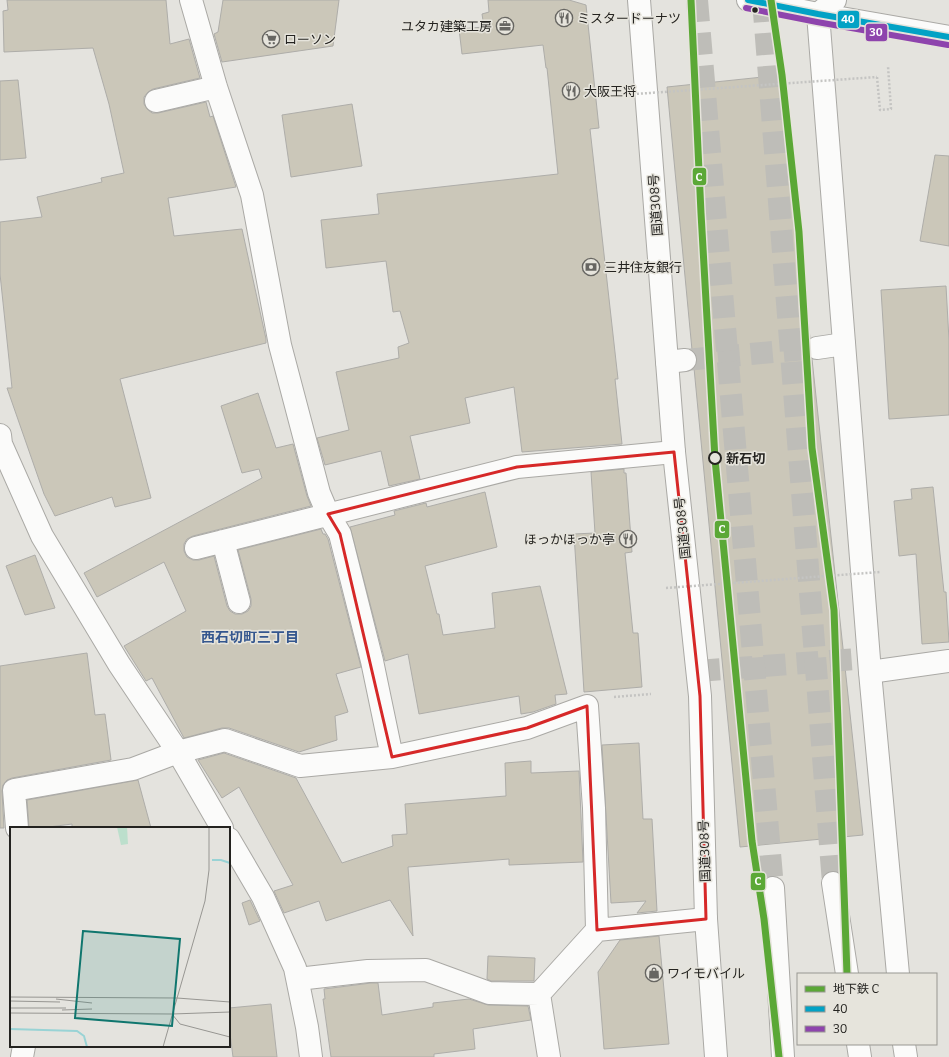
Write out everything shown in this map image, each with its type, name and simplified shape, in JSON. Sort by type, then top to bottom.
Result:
[{"type":"main road","points":[[191,0],[216,87],[252,195],[280,345],[319,493],[328,514],[340,534],[372,661],[392,757]]},
{"type":"main road","name":"国道308号","points":[[639,0],[676,361],[674,452],[700,696],[706,919],[716,1057]]},
{"type":"main road","points":[[748,0],[949,37]]},
{"type":"main road","points":[[818,14],[835,0]]},
{"type":"main road","points":[[818,14],[870,672],[898,973]]},
{"type":"main road","points":[[156,101],[216,87]]},
{"type":"main road","points":[[817,348],[844,344]]},
{"type":"main road","points":[[0,441],[42,536],[119,664],[178,752],[221,827]]},
{"type":"main road","points":[[196,548],[517,467],[674,452]]},
{"type":"main road","points":[[223,541],[239,602]]},
{"type":"main road","points":[[870,672],[949,661]]},
{"type":"main road","points":[[18,827],[7,790],[133,769],[178,752],[225,740],[300,766],[392,757],[526,728],[587,706],[594,808],[597,930]]},
{"type":"main road","points":[[230,841],[263,897],[295,968],[307,1027],[311,1057]]},
{"type":"main road","points":[[840,973],[833,883],[847,973]]},
{"type":"main road","points":[[771,1057],[773,888],[783,1057]]},
{"type":"main road","points":[[298,979],[368,971],[426,970],[489,993],[539,994],[597,930],[706,919]]},
{"type":"main road","points":[[539,994],[548,1057]]},
{"type":"main road","points":[[845,1045],[846,1057]]},
{"type":"main road","points":[[858,1045],[860,1057]]},
{"type":"main road","points":[[904,1045],[906,1057]]},
{"type":"main road","points":[[22,1057],[24,1047]]},
{"type":"path","points":[[621,95],[877,77],[880,110],[891,109],[888,66]]},
{"type":"path","points":[[666,588],[880,572]]},
{"type":"path","points":[[587,706],[609,697],[651,694]]},
{"type":"highlighted area","points":[[674,452],[700,696],[706,919],[597,930],[587,706],[527,728],[392,757],[340,534],[328,514],[517,467]]},
{"type":"building","points":[[7,0],[166,0],[170,44],[189,39],[200,78],[153,89],[144,97],[144,104],[152,113],[158,113],[206,102],[210,117],[213,116],[236,187],[168,198],[174,236],[242,229],[266,343],[120,379],[151,498],[115,507],[112,497],[55,516],[44,494],[7,388],[12,388],[0,274],[0,222],[42,217],[37,197],[102,182],[101,178],[124,173],[109,104],[93,48],[4,52],[3,11],[8,10]]},
{"type":"building","points":[[223,0],[339,0],[333,46],[222,62],[214,34],[218,32]]},
{"type":"building","points":[[488,0],[569,0],[586,5],[599,128],[590,129],[618,379],[615,379],[622,444],[522,452],[514,387],[465,398],[470,423],[410,436],[420,479],[389,486],[381,451],[325,465],[317,438],[349,430],[336,372],[399,358],[398,347],[409,343],[400,311],[393,312],[386,261],[326,268],[321,220],[379,214],[377,194],[558,174],[547,68],[543,45],[462,54],[459,29],[484,27],[482,14],[489,12]]},
{"type":"building","points":[[782,75],[810,338],[806,343],[805,349],[807,355],[812,359],[863,835],[740,847],[694,368],[697,365],[697,359],[692,350],[667,87]]},
{"type":"building","points":[[18,80],[26,158],[0,160],[0,81]]},
{"type":"building","points":[[352,104],[362,166],[291,177],[282,115]]},
{"type":"building","points":[[935,155],[949,156],[949,246],[920,241]]},
{"type":"building","points":[[946,286],[949,340],[949,415],[889,419],[881,290]]},
{"type":"building","points":[[258,393],[276,448],[293,444],[311,506],[193,536],[187,539],[184,544],[184,551],[187,557],[193,560],[214,556],[227,606],[230,611],[235,614],[242,614],[248,611],[251,606],[251,599],[238,550],[321,529],[323,534],[325,534],[328,539],[361,667],[336,674],[348,712],[335,716],[337,740],[299,752],[229,728],[222,728],[184,738],[152,678],[146,681],[124,646],[186,611],[164,562],[97,597],[84,573],[262,478],[259,469],[242,473],[221,406]]},
{"type":"building","points":[[624,469],[624,473],[626,473],[632,552],[625,553],[633,633],[638,633],[642,687],[584,692],[574,534],[595,533],[591,472]]},
{"type":"building","points":[[933,487],[944,592],[946,592],[949,642],[922,644],[916,554],[899,556],[894,501],[912,499],[911,489]]},
{"type":"building","points":[[485,492],[497,547],[425,566],[437,614],[439,614],[443,635],[495,628],[492,593],[540,586],[567,694],[555,695],[556,704],[533,712],[521,714],[519,696],[419,714],[408,654],[385,661],[350,527],[395,515],[394,511],[426,503],[427,507]]},
{"type":"building","points":[[35,555],[55,608],[25,615],[6,566]]},
{"type":"building","points":[[87,653],[95,715],[105,714],[111,760],[7,780],[3,785],[2,791],[4,828],[0,828],[0,666]]},
{"type":"building","points":[[639,743],[643,819],[652,819],[657,911],[637,913],[646,901],[611,903],[602,745]]},
{"type":"building","points":[[224,753],[296,778],[342,863],[393,846],[392,835],[407,834],[405,804],[506,796],[505,763],[531,761],[531,773],[579,771],[583,862],[509,865],[509,859],[408,867],[413,936],[390,900],[326,921],[319,901],[284,913],[274,891],[293,885],[239,787],[222,798],[198,760]]},
{"type":"building","points":[[138,780],[151,827],[72,827],[72,824],[49,827],[29,827],[27,800]]},
{"type":"building","points":[[250,900],[260,921],[249,925],[242,903]]},
{"type":"building","points":[[659,936],[669,1044],[604,1049],[598,972],[620,940]]},
{"type":"building","points":[[488,956],[535,958],[534,981],[491,981],[487,979]]},
{"type":"building","points":[[378,983],[382,1015],[433,1007],[433,1003],[469,999],[488,1005],[528,1006],[531,1020],[473,1029],[475,1049],[434,1054],[434,1057],[331,1057],[323,999],[325,999],[324,989]]},
{"type":"building","points":[[271,1004],[277,1057],[233,1057],[230,1034],[230,1008]]},
{"type":"tunnel","points":[[697,0],[773,888]]},
{"type":"tunnel","points":[[763,0],[833,883]]},
{"type":"tunnel","points":[[685,360],[817,348]]},
{"type":"tunnel","points":[[698,671],[870,658]]},
{"type":"metro line","name":"C","points":[[691,0],[715,459],[752,841],[764,919],[779,1057]]},
{"type":"metro line","name":"C","points":[[771,0],[782,75],[799,232],[812,448],[834,610],[847,973]]},
{"type":"transit line","name":"40","points":[[748,0],[949,37]]},
{"type":"transit line","name":"30","points":[[746,8],[948,45]]},
{"type":"place","name":"ミスタードーナツ","points":[[564,18]]},
{"type":"place","name":"ユタカ建築工房","points":[[505,26]]},
{"type":"place","name":"ローソン","points":[[271,39]]},
{"type":"place","name":"大阪王将","points":[[571,91]]},
{"type":"place","name":"三井住友銀行","points":[[591,267]]},
{"type":"place","name":"新石切","points":[[715,458]]},
{"type":"place","name":"ほっかほっか亭","points":[[628,539]]},
{"type":"place","name":"ワイモバイル","points":[[654,973]]},
{"type":"district","name":"西石切町三丁目","points":[[250,637]]}]
